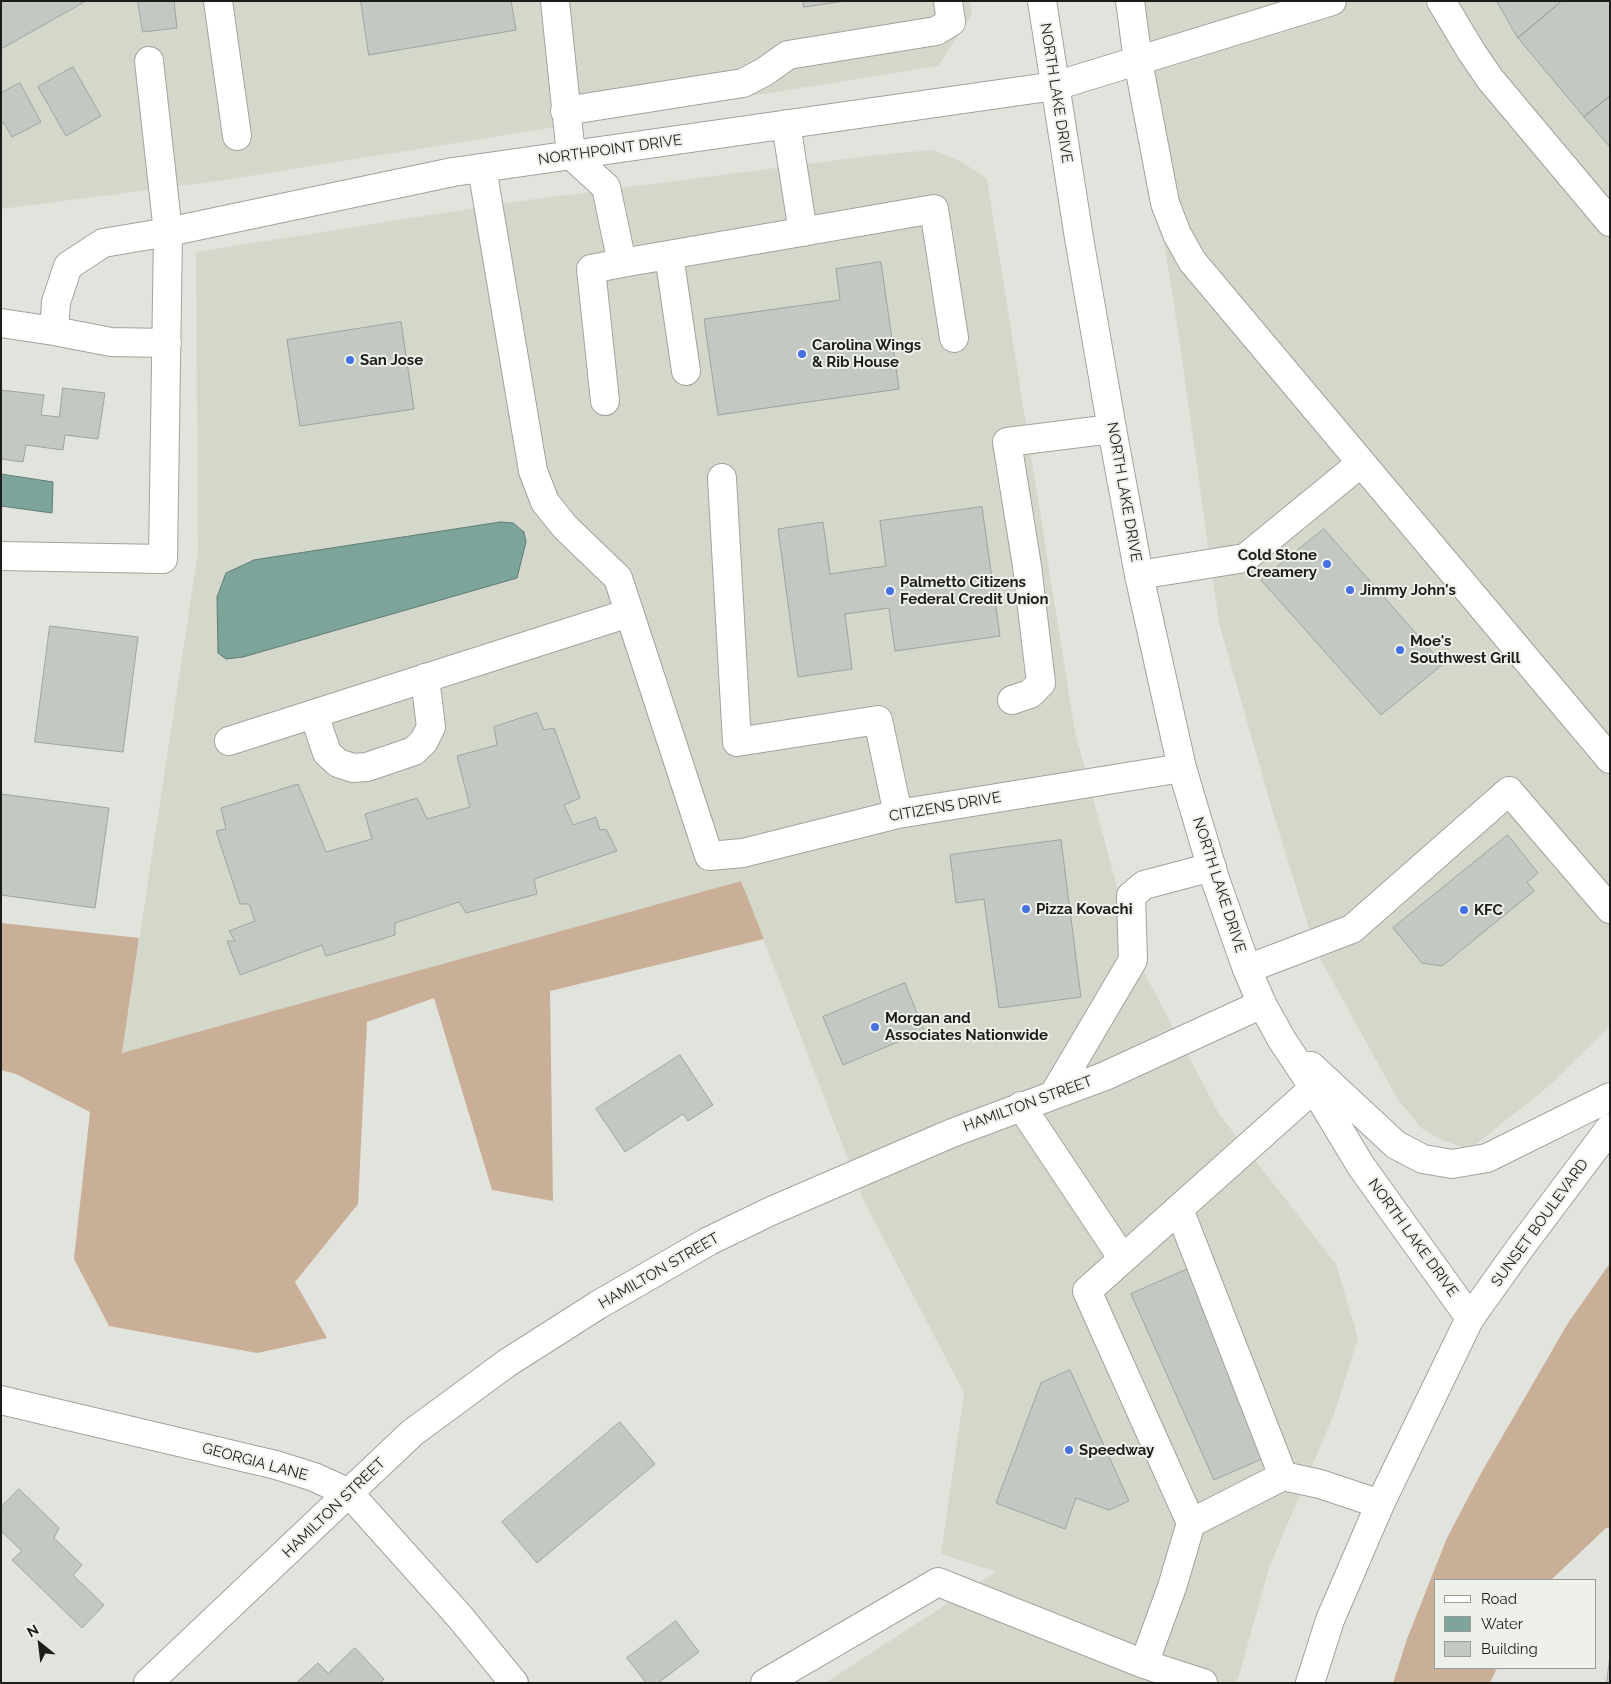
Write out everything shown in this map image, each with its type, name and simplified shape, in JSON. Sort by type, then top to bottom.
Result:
[{"type":"street","points":[[218,1],[237,136]]},
{"type":"street","points":[[555,1],[571,155],[606,187],[622,263]]},
{"type":"street","points":[[565,111],[743,83],[764,72],[788,55],[936,31],[951,22],[948,1]]},
{"type":"street","name":"NORTH LAKE DRIVE","points":[[1042,1],[1112,429],[1139,575],[1182,768],[1212,867],[1247,969],[1262,1004],[1282,1040],[1314,1088],[1360,1166],[1470,1318]]},
{"type":"street","points":[[1130,1],[1138,60],[1165,203],[1177,234],[1192,260],[1610,760]]},
{"type":"street","name":"NORTHPOINT DRIVE","points":[[54,331],[56,302],[68,266],[103,243],[168,232],[453,172],[1055,86],[1332,1]]},
{"type":"street","points":[[1441,1],[1490,79],[1610,222]]},
{"type":"street","points":[[1,556],[163,559],[168,232],[149,61]]},
{"type":"street","points":[[786,124],[803,232]]},
{"type":"street","points":[[230,741],[629,613],[618,578],[565,527],[545,502],[532,471],[482,168]]},
{"type":"street","points":[[605,402],[591,269],[622,263],[934,209],[954,338]]},
{"type":"street","points":[[669,255],[686,371]]},
{"type":"street","points":[[1,324],[54,331],[111,342],[167,344]]},
{"type":"street","points":[[1012,700],[1030,694],[1041,683],[1027,566],[1007,442],[1112,429]]},
{"type":"street","points":[[1139,575],[1245,558],[1361,463]]},
{"type":"street","points":[[722,478],[737,742],[878,720],[898,814]]},
{"type":"street","name":"CITIZENS DRIVE","points":[[629,613],[709,856],[743,853],[898,814],[1182,768]]},
{"type":"street","points":[[314,714],[327,753],[338,763],[353,768],[367,767],[414,750],[424,741],[431,728],[425,678]]},
{"type":"street","points":[[1247,969],[1352,929],[1509,791],[1610,909]]},
{"type":"street","points":[[1054,1094],[1133,960],[1131,896],[1144,885],[1212,867]]},
{"type":"street","name":"HAMILTON STREET","points":[[148,1683],[412,1434],[507,1363],[598,1305],[709,1241],[771,1211],[943,1136],[1105,1076],[1262,1004]]},
{"type":"street","points":[[1282,1040],[1396,1145],[1423,1159],[1452,1164],[1487,1158],[1610,1097]]},
{"type":"street","points":[[1144,1664],[1172,1586],[1191,1522],[1087,1291],[1314,1088]]},
{"type":"street","points":[[1021,1106],[1122,1259]]},
{"type":"street","name":"SUNSET BOULEVARD","points":[[1470,1318],[1610,1128]]},
{"type":"street","points":[[1179,1209],[1282,1476]]},
{"type":"street","points":[[1310,1683],[1330,1620],[1380,1504],[1470,1318]]},
{"type":"street","name":"GEORGIA LANE","points":[[1,1400],[276,1465],[314,1477],[349,1493],[460,1617],[514,1683]]},
{"type":"street","points":[[1191,1522],[1282,1476],[1320,1484],[1380,1504]]},
{"type":"street","points":[[765,1683],[938,1582],[1144,1664],[1203,1683]]},
{"type":"shaded area","points":[[1,1],[970,1],[972,14],[938,66],[218,181],[1,209]]},
{"type":"shaded area","points":[[1126,1],[1610,1],[1610,1026],[1549,1086],[1476,1144],[1462,1147],[1439,1139],[1421,1128],[1397,1098],[1316,951],[1274,816],[1219,623],[1177,324]]},
{"type":"shaded area","points":[[933,150],[962,162],[987,179],[1075,732],[1136,957],[1219,1114],[1336,1264],[1358,1338],[1334,1414],[1269,1568],[1237,1683],[825,1683],[996,1572],[941,1554],[964,1393],[864,1201],[741,881],[122,1053],[198,552],[196,252],[513,202],[876,155]]},
{"type":"shaded area","points":[[741,881],[764,939],[550,991],[553,1201],[492,1190],[434,998],[367,1022],[358,1204],[295,1282],[327,1338],[257,1353],[109,1326],[74,1259],[90,1112],[16,1074],[1,1070],[1,923],[139,938],[122,1053]]},
{"type":"shaded area","points":[[1610,1263],[1610,1527],[1606,1528],[1552,1579],[1434,1579],[1434,1669],[1497,1669],[1490,1683],[1393,1683],[1407,1639],[1447,1538],[1480,1475],[1568,1323]]},
{"type":"water","points":[[1,474],[53,482],[52,513],[1,506]]},
{"type":"water","points":[[501,522],[513,523],[524,532],[526,542],[517,578],[243,657],[226,659],[218,653],[217,597],[226,573],[254,560]]},
{"type":"building","points":[[1,1],[86,1],[1,49]]},
{"type":"building","points":[[138,1],[174,1],[177,28],[143,32]]},
{"type":"building","points":[[361,1],[511,1],[516,30],[369,55]]},
{"type":"building","points":[[803,1],[846,1],[804,7]]},
{"type":"building","points":[[1497,1],[1562,1],[1518,38]]},
{"type":"building","points":[[1562,1],[1610,1],[1610,96],[1584,117],[1518,38]]},
{"type":"building","points":[[73,67],[101,116],[66,136],[38,87]]},
{"type":"building","points":[[20,83],[41,122],[12,137],[4,123],[1,124],[1,93]]},
{"type":"building","points":[[1610,96],[1610,147],[1584,117]]},
{"type":"building","name":"Carolina Wings & Rib House","points":[[881,262],[899,389],[718,415],[704,319],[840,300],[836,269]]},
{"type":"building","points":[[401,322],[414,409],[300,426],[287,340]]},
{"type":"building","points":[[63,388],[105,393],[98,439],[65,435],[63,450],[26,445],[23,462],[1,459],[1,390],[44,395],[41,415],[59,417]]},
{"type":"building","name":"Palmetto Citizens Federal Credit Union","points":[[982,507],[1000,636],[895,651],[889,608],[845,614],[852,669],[798,677],[778,529],[823,522],[830,574],[886,566],[880,521]]},
{"type":"building","points":[[1324,529],[1443,664],[1381,715],[1261,580]]},
{"type":"building","points":[[50,626],[138,637],[123,752],[35,742]]},
{"type":"building","points":[[537,713],[544,730],[554,728],[580,798],[564,805],[573,825],[596,817],[600,830],[606,829],[617,851],[534,879],[537,894],[466,913],[459,902],[395,923],[395,935],[326,956],[322,945],[240,975],[227,941],[235,941],[229,931],[255,921],[249,904],[240,904],[216,831],[226,829],[221,808],[298,784],[326,852],[372,839],[365,814],[417,798],[427,819],[470,807],[457,756],[497,745],[494,727]]},
{"type":"building","points":[[1,794],[109,808],[95,908],[1,895]]},
{"type":"building","name":"KFC","points":[[1508,835],[1538,873],[1527,882],[1534,891],[1442,966],[1422,963],[1393,928]]},
{"type":"building","points":[[1061,840],[1081,997],[999,1008],[984,899],[956,903],[950,855]]},
{"type":"building","points":[[905,983],[924,1031],[843,1065],[823,1017]]},
{"type":"building","points":[[680,1055],[713,1105],[688,1121],[683,1114],[625,1152],[596,1109]]},
{"type":"building","points":[[1188,1269],[1271,1455],[1214,1480],[1131,1294]]},
{"type":"building","points":[[1070,1370],[1129,1501],[1109,1510],[1076,1498],[1065,1529],[996,1503],[1041,1383]]},
{"type":"building","points":[[620,1422],[655,1464],[537,1563],[502,1522]]},
{"type":"building","points":[[19,1489],[59,1528],[54,1538],[82,1565],[73,1575],[104,1605],[82,1628],[12,1560],[22,1551],[1,1531],[1,1507]]},
{"type":"building","points":[[676,1621],[699,1652],[658,1683],[646,1683],[627,1658]]},
{"type":"building","points":[[355,1648],[384,1679],[380,1683],[296,1683],[318,1663],[328,1673]]},
{"type":"building","points":[[1610,1656],[1610,1683],[1607,1683]]},
{"type":"place","name":"Carolina Wings & Rib House","points":[[802,354]]},
{"type":"place","name":"San Jose","points":[[350,360]]},
{"type":"place","name":"Cold Stone Creamery","points":[[1327,564]]},
{"type":"place","name":"Jimmy John's","points":[[1350,590]]},
{"type":"place","name":"Palmetto Citizens Federal Credit Union","points":[[890,591]]},
{"type":"place","name":"Moe's Southwest Grill","points":[[1400,650]]},
{"type":"place","name":"Pizza Kovachi","points":[[1026,909]]},
{"type":"place","name":"KFC","points":[[1464,910]]},
{"type":"place","name":"Morgan and Associates Nationwide","points":[[875,1027]]},
{"type":"place","name":"Speedway","points":[[1069,1450]]}]
